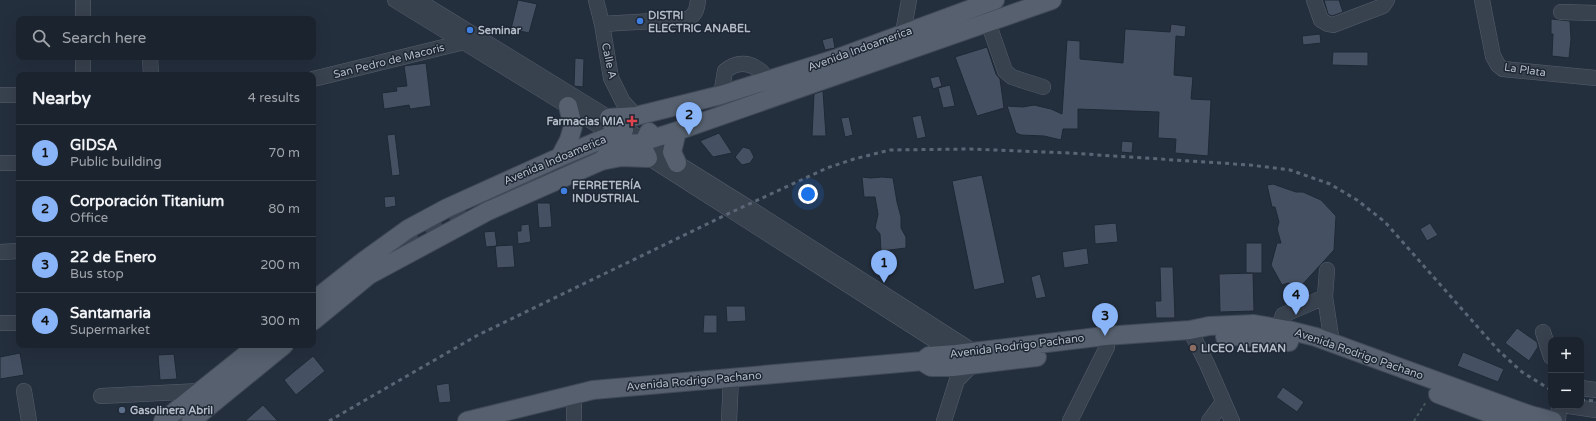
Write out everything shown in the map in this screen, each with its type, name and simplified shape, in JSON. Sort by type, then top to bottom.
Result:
[{"type":"main road","name":"Avenida Indoamerica","points":[[316,299],[364,260],[408,229],[447,208],[560,157],[630,133],[651,129],[658,121],[677,106],[721,95],[838,58],[995,0]]},
{"type":"main road","points":[[609,118],[630,133],[677,131],[930,44],[1052,0]]},
{"type":"main road","points":[[560,157],[569,140],[573,126],[568,106]]},
{"type":"main road","points":[[630,133],[677,106]]},
{"type":"main road","points":[[609,118],[630,133],[648,158]]},
{"type":"main road","points":[[677,131],[672,152],[677,163]]},
{"type":"main road","name":"Avenida Indoamerica","points":[[316,319],[369,275],[488,211],[601,161],[611,152],[614,145],[630,133]]},
{"type":"main road","points":[[601,161],[621,157],[648,158]]},
{"type":"main road","name":"Avenida Rodrigo Pachano","points":[[973,359],[1107,347],[1192,334],[1209,326],[1254,324],[1316,337],[1530,415],[1553,421]]},
{"type":"main road","name":"Avenida Rodrigo Pachano","points":[[467,421],[574,396],[593,390],[923,361],[931,367],[955,367],[973,359],[1105,336],[1192,334],[1240,336],[1286,341],[1320,350],[1504,420]]},
{"type":"main road","points":[[163,421],[254,348]]},
{"type":"main road","points":[[191,421],[280,348]]},
{"type":"street","points":[[83,0],[83,16]]},
{"type":"street","points":[[395,0],[568,106],[630,133],[746,206],[973,359]]},
{"type":"street","points":[[417,0],[609,118]]},
{"type":"street","name":"Calle A","points":[[596,0],[602,24],[611,78],[623,102],[630,133]]},
{"type":"street","points":[[602,24],[688,19],[697,11],[698,0]]},
{"type":"street","points":[[903,33],[909,0]]},
{"type":"street","points":[[1314,0],[1321,20],[1333,25],[1383,6],[1387,0]]},
{"type":"street","name":"La Plata","points":[[1482,0],[1493,56],[1503,69],[1596,78]]},
{"type":"street","points":[[1561,12],[1596,13]]},
{"type":"street","points":[[988,22],[1005,71],[1012,77],[1043,87]]},
{"type":"street","name":"San Pedro de Macoris","points":[[316,78],[464,42]]},
{"type":"street","points":[[83,60],[83,72]]},
{"type":"street","points":[[150,60],[151,72]]},
{"type":"street","points":[[721,95],[725,72],[730,67],[742,64],[756,67],[763,72],[768,80]]},
{"type":"street","points":[[0,96],[16,95]]},
{"type":"street","points":[[648,158],[734,211],[955,367],[944,421]]},
{"type":"street","points":[[0,163],[16,163]]},
{"type":"street","points":[[0,252],[16,251]]},
{"type":"street","points":[[1327,270],[1325,297],[1332,343]]},
{"type":"street","points":[[1278,328],[1283,315],[1325,297]]},
{"type":"street","points":[[0,323],[16,323]]},
{"type":"street","points":[[1543,332],[1548,348]]},
{"type":"street","points":[[1192,334],[1232,421]]},
{"type":"street","points":[[1070,421],[1107,347]]},
{"type":"street","points":[[729,421],[731,378]]},
{"type":"street","points":[[1584,388],[1596,390]]},
{"type":"street","points":[[24,391],[29,421]]},
{"type":"street","points":[[101,396],[200,391]]},
{"type":"street","points":[[574,396],[574,421]]},
{"type":"street","points":[[1209,421],[1223,402]]},
{"type":"street","points":[[1584,408],[1596,410]]},
{"type":"street","points":[[1558,421],[1559,409]]},
{"type":"path","points":[[1414,421],[1432,392]]},
{"type":"building","points":[[518,0],[537,4],[529,33],[511,29]]},
{"type":"building","points":[[1324,0],[1339,0],[1343,12],[1332,16],[1328,14]]},
{"type":"building","points":[[1551,19],[1570,21],[1571,39],[1569,58],[1552,56],[1553,34],[1551,34]]},
{"type":"building","points":[[1171,24],[1186,26],[1185,37],[1176,36],[1174,75],[1193,77],[1191,99],[1211,100],[1208,156],[1175,153],[1176,139],[1158,138],[1159,112],[1078,109],[1078,129],[1063,129],[1061,140],[1044,136],[1021,135],[1016,133],[1007,106],[1023,107],[1034,105],[1051,109],[1062,114],[1067,40],[1080,41],[1080,59],[1123,63],[1125,29],[1170,32]]},
{"type":"building","points":[[1320,34],[1321,43],[1303,45],[1302,36]]},
{"type":"building","points":[[833,37],[835,48],[825,50],[822,40]]},
{"type":"building","points":[[987,47],[996,74],[1000,79],[1004,108],[977,116],[955,57]]},
{"type":"building","points":[[1333,52],[1368,52],[1368,66],[1332,65]]},
{"type":"building","points":[[575,58],[584,59],[583,87],[574,86]]},
{"type":"building","points":[[426,63],[431,106],[410,109],[409,105],[384,109],[382,93],[397,91],[396,87],[407,86],[404,66]]},
{"type":"building","points":[[939,76],[942,86],[933,89],[930,78]]},
{"type":"building","points":[[950,85],[955,106],[943,108],[938,88]]},
{"type":"building","points":[[823,91],[826,136],[812,136],[814,94]]},
{"type":"building","points":[[921,115],[926,137],[917,139],[912,117]]},
{"type":"building","points":[[849,117],[853,135],[845,137],[841,118]]},
{"type":"building","points":[[719,133],[732,153],[713,157],[700,141]]},
{"type":"building","points":[[395,134],[400,175],[392,176],[387,135]]},
{"type":"building","points":[[1122,141],[1133,142],[1132,153],[1121,152]]},
{"type":"building","points":[[743,147],[750,149],[754,157],[750,163],[742,165],[735,157]]},
{"type":"building","points":[[982,175],[1005,283],[974,290],[952,181]]},
{"type":"building","points":[[862,177],[893,178],[901,217],[901,228],[906,237],[906,248],[881,251],[880,234],[875,228],[878,214],[875,197],[864,197]]},
{"type":"building","points":[[1273,184],[1296,192],[1303,192],[1321,200],[1336,216],[1334,250],[1301,286],[1288,283],[1282,285],[1271,265],[1277,243],[1281,243],[1277,229],[1279,222],[1275,207],[1272,207],[1267,185]]},
{"type":"building","points":[[395,196],[396,206],[385,208],[384,197]]},
{"type":"building","points":[[537,203],[550,203],[552,227],[539,228]]},
{"type":"building","points":[[1116,223],[1118,242],[1095,244],[1094,225]]},
{"type":"building","points":[[1430,223],[1438,235],[1427,241],[1420,229]]},
{"type":"building","points":[[529,224],[531,242],[518,244],[517,231],[521,231],[521,225]]},
{"type":"building","points":[[495,231],[497,246],[486,247],[484,232]]},
{"type":"building","points":[[1246,243],[1262,243],[1262,273],[1246,273]]},
{"type":"building","points":[[513,245],[515,267],[497,268],[495,246]]},
{"type":"building","points":[[1087,248],[1089,264],[1064,268],[1062,252]]},
{"type":"building","points":[[1160,267],[1173,267],[1175,318],[1156,318],[1155,301],[1161,301]]},
{"type":"building","points":[[1253,273],[1254,311],[1220,312],[1219,274]]},
{"type":"building","points":[[1040,274],[1046,297],[1036,299],[1031,277]]},
{"type":"building","points":[[726,306],[745,306],[746,321],[727,322]]},
{"type":"building","points":[[704,315],[717,315],[717,333],[703,333]]},
{"type":"building","points":[[1517,328],[1537,342],[1538,347],[1529,361],[1505,343]]},
{"type":"building","points":[[1463,352],[1504,369],[1498,382],[1457,366]]},
{"type":"building","points":[[20,353],[24,375],[0,379],[0,357]]},
{"type":"building","points":[[174,354],[177,379],[160,380],[158,355]]},
{"type":"building","points":[[313,356],[325,371],[296,395],[284,380]]},
{"type":"building","points":[[449,383],[451,402],[439,403],[436,385]]},
{"type":"building","points":[[1283,387],[1304,402],[1297,412],[1276,397]]},
{"type":"building","points":[[263,405],[278,421],[245,421]]},
{"type":"tunnel","points":[[511,192],[602,149],[623,141]]},
{"type":"tunnel","points":[[378,257],[476,209]]},
{"type":"tunnel","points":[[179,421],[202,403]]},
{"type":"railway","points":[[329,421],[478,335],[734,211],[827,168],[854,159],[890,150],[970,149],[1069,153],[1250,165],[1290,170],[1330,184],[1357,200],[1385,222],[1499,351],[1522,372],[1548,388]]},
{"type":"railway","points":[[1584,400],[1596,401]]},
{"type":"place","name":"DISTRI ELECTRIC ANABEL","points":[[640,21]]},
{"type":"place","name":"Seminar","points":[[470,30]]},
{"type":"place","name":"Farmacias MIA","points":[[632,121]]},
{"type":"place","name":"Corporación Titanium","points":[[689,135]]},
{"type":"place","name":"FERRETERÍA INDUSTRIAL","points":[[564,191]]},
{"type":"place","name":"GIDSA","points":[[884,283]]},
{"type":"place","name":"Santamaria","points":[[1296,315]]},
{"type":"place","name":"22 de Enero","points":[[1105,336]]},
{"type":"place","name":"LICEO ALEMAN","points":[[1193,348]]},
{"type":"place","name":"Gasolinera Abril","points":[[122,410]]}]
